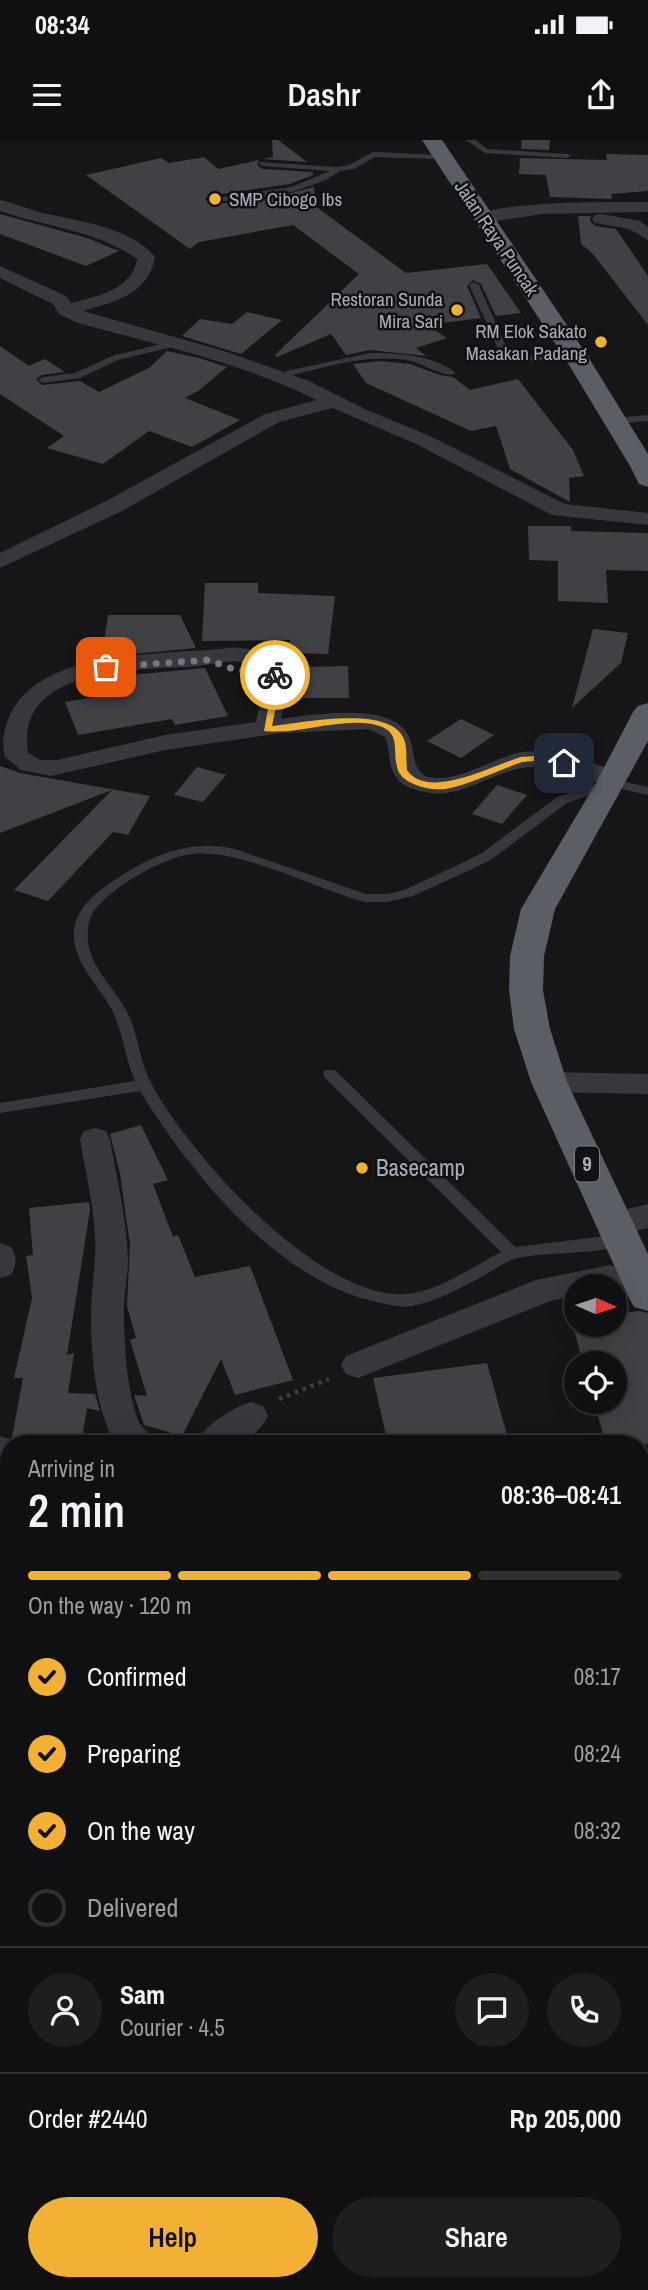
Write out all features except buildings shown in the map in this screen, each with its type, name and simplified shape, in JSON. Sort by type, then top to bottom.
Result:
[{"type":"highway","name":"Jalan Raya Puncak","points":[[432,140],[575,355],[613,421],[646,470]]},
{"type":"highway","name":"9","points":[[648,712],[538,909],[527,957],[526,990],[532,1029],[549,1082],[628,1227],[648,1296]]},
{"type":"street","points":[[0,205],[30,216],[100,234],[131,246],[146,257],[145,270],[130,288],[66,310]]},
{"type":"street","points":[[487,224],[542,209],[648,207]]},
{"type":"street","points":[[487,224],[599,219],[634,225],[648,235]]},
{"type":"street","points":[[0,271],[60,300],[66,310],[85,319],[217,355],[285,379],[423,440],[552,507],[580,513],[648,519]]},
{"type":"street","points":[[0,561],[114,506],[272,418],[333,402]]},
{"type":"street","points":[[267,729],[276,686],[275,675],[260,661],[247,655],[91,669],[58,680],[37,693],[10,719],[16,757],[30,766],[44,768],[159,744],[334,721],[375,722],[394,732],[401,741],[402,770],[406,776],[431,786],[457,783],[509,762],[534,758],[564,763],[612,780]]},
{"type":"street","points":[[549,1082],[648,1084]]},
{"type":"street","points":[[96,1139],[111,1233],[113,1264],[107,1314],[114,1380],[120,1419],[129,1435]]},
{"type":"street","points":[[0,1255],[0,1266]]},
{"type":"street","points":[[358,1366],[548,1289],[564,1286]]},
{"type":"street","points":[[225,1435],[251,1416]]},
{"type":"lane","points":[[470,140],[485,151],[567,156]]},
{"type":"lane","points":[[263,164],[338,169],[351,167],[373,154],[441,157],[445,160]]},
{"type":"lane","points":[[212,199],[274,192],[317,180],[338,169]]},
{"type":"lane","points":[[474,285],[504,353],[511,358],[575,355]]},
{"type":"lane","points":[[43,380],[77,376],[115,358],[173,344]]},
{"type":"lane","points":[[285,379],[289,373],[323,365],[389,355],[420,358],[451,373]]},
{"type":"lane","points":[[613,421],[648,418]]},
{"type":"lane","points":[[628,1227],[512,1253],[409,1301],[383,1298],[341,1283],[284,1248],[249,1216],[183,1145],[144,1085],[119,1011],[87,964],[80,943],[84,917],[101,895],[165,854],[212,849],[230,852],[365,898],[387,898],[408,893],[486,856],[562,800],[612,780],[648,790]]},
{"type":"lane","points":[[330,1074],[512,1253]]},
{"type":"lane","points":[[0,1108],[144,1085]]},
{"type":"path","points":[[251,1416],[281,1398],[358,1366]]},
{"type":"way so far","points":[[106,667],[208,660],[236,670],[275,675]]},
{"type":"place","name":"SMP Cibogo Ibs","points":[[215,199]]},
{"type":"place","name":"Restoran Sunda Mira Sari","points":[[457,310]]},
{"type":"place","name":"RM Elok Sakato Masakan Padang","points":[[601,342]]},
{"type":"place","name":"Basecamp","points":[[362,1168]]},
{"type":"route","points":[[275,675],[276,686],[267,729],[334,721],[375,722],[386,726],[401,741],[402,770],[411,780],[420,783],[444,787],[509,762],[534,758],[564,763]]}]
